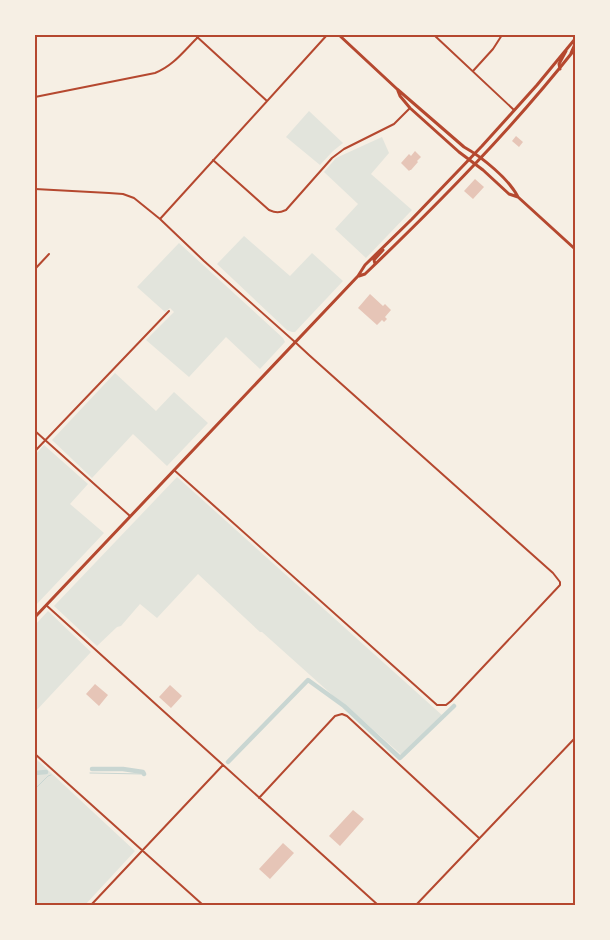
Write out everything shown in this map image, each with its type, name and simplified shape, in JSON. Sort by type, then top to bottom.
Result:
[{"type":"main road","points":[[339,35],[397,89],[464,147],[481,158],[514,189],[518,197],[574,246]]},
{"type":"main road","points":[[35,616],[358,276],[365,265],[475,153],[537,85],[575,39]]},
{"type":"main road","points":[[570,56],[575,44]]},
{"type":"main road","points":[[560,69],[559,64],[568,46]]},
{"type":"main road","points":[[358,276],[365,274],[481,158],[543,90],[575,49]]},
{"type":"main road","points":[[397,89],[410,108],[509,194],[518,197]]},
{"type":"main road","points":[[410,108],[419,109],[424,112]]},
{"type":"main road","points":[[375,264],[374,260],[387,243]]},
{"type":"street","points":[[160,219],[327,35]]},
{"type":"street","points":[[434,35],[514,110]]},
{"type":"street","points":[[473,71],[493,49],[502,35]]},
{"type":"street","points":[[35,97],[155,73],[165,69],[174,62],[196,36],[267,101]]},
{"type":"street","points":[[213,160],[269,210],[276,213],[281,212],[286,210],[332,158],[344,149],[394,124],[410,108]]},
{"type":"street","points":[[35,189],[122,194],[134,198],[160,219],[309,356],[553,573],[560,582],[558,588],[451,702],[446,705],[437,705],[174,470]]},
{"type":"street","points":[[35,268],[49,254]]},
{"type":"street","points":[[35,451],[169,311]]},
{"type":"street","points":[[35,431],[130,516]]},
{"type":"street","points":[[46,605],[378,905]]},
{"type":"street","points":[[259,798],[335,716],[342,714],[347,716],[479,838]]},
{"type":"street","points":[[416,905],[575,738]]},
{"type":"street","points":[[35,754],[203,905]]},
{"type":"street","points":[[92,905],[223,765]]},
{"type":"shaded area","points":[[309,111],[343,143],[320,165],[286,137]]},
{"type":"shaded area","points":[[382,137],[389,153],[371,174],[412,210],[366,258],[335,229],[358,204],[324,172],[336,158]]},
{"type":"shaded area","points":[[244,236],[290,276],[312,253],[343,281],[295,332],[287,330],[217,264]]},
{"type":"shaded area","points":[[179,243],[283,338],[285,342],[260,369],[226,337],[189,377],[146,340],[174,312],[170,308],[165,312],[137,287]]},
{"type":"shaded area","points":[[115,373],[156,411],[174,392],[208,423],[167,466],[133,434],[92,478],[52,440]]},
{"type":"shaded area","points":[[44,445],[88,484],[70,504],[104,533],[35,606],[35,455]]},
{"type":"shaded area","points":[[177,477],[443,716],[404,757],[260,632],[198,574],[157,618],[140,604],[121,626],[117,627],[97,646],[54,606]]},
{"type":"shaded area","points":[[48,611],[91,652],[35,712],[35,625]]},
{"type":"shaded area","points":[[35,758],[135,851],[85,905],[35,905]]},
{"type":"building","points":[[516,136],[523,142],[519,147],[512,141]]},
{"type":"building","points":[[415,151],[421,157],[409,171],[401,163],[409,154],[411,156]]},
{"type":"building","points":[[475,179],[484,187],[473,199],[464,191]]},
{"type":"building","points":[[370,294],[383,306],[385,304],[391,310],[385,317],[387,319],[384,322],[382,320],[377,325],[358,308]]},
{"type":"building","points":[[95,684],[108,695],[99,706],[86,694]]},
{"type":"building","points":[[170,685],[182,696],[171,708],[159,697]]},
{"type":"building","points":[[353,810],[364,819],[340,846],[329,836]]},
{"type":"building","points":[[283,843],[294,853],[270,879],[259,869]]},
{"type":"waterway","points":[[228,762],[308,680],[344,706],[400,758],[454,706]]},
{"type":"waterway","points":[[92,769],[123,769],[143,772],[144,774]]},
{"type":"waterway","points":[[35,773],[46,772]]},
{"type":"waterway","points":[[90,773],[144,774]]},
{"type":"waterway","points":[[35,789],[51,775]]}]
